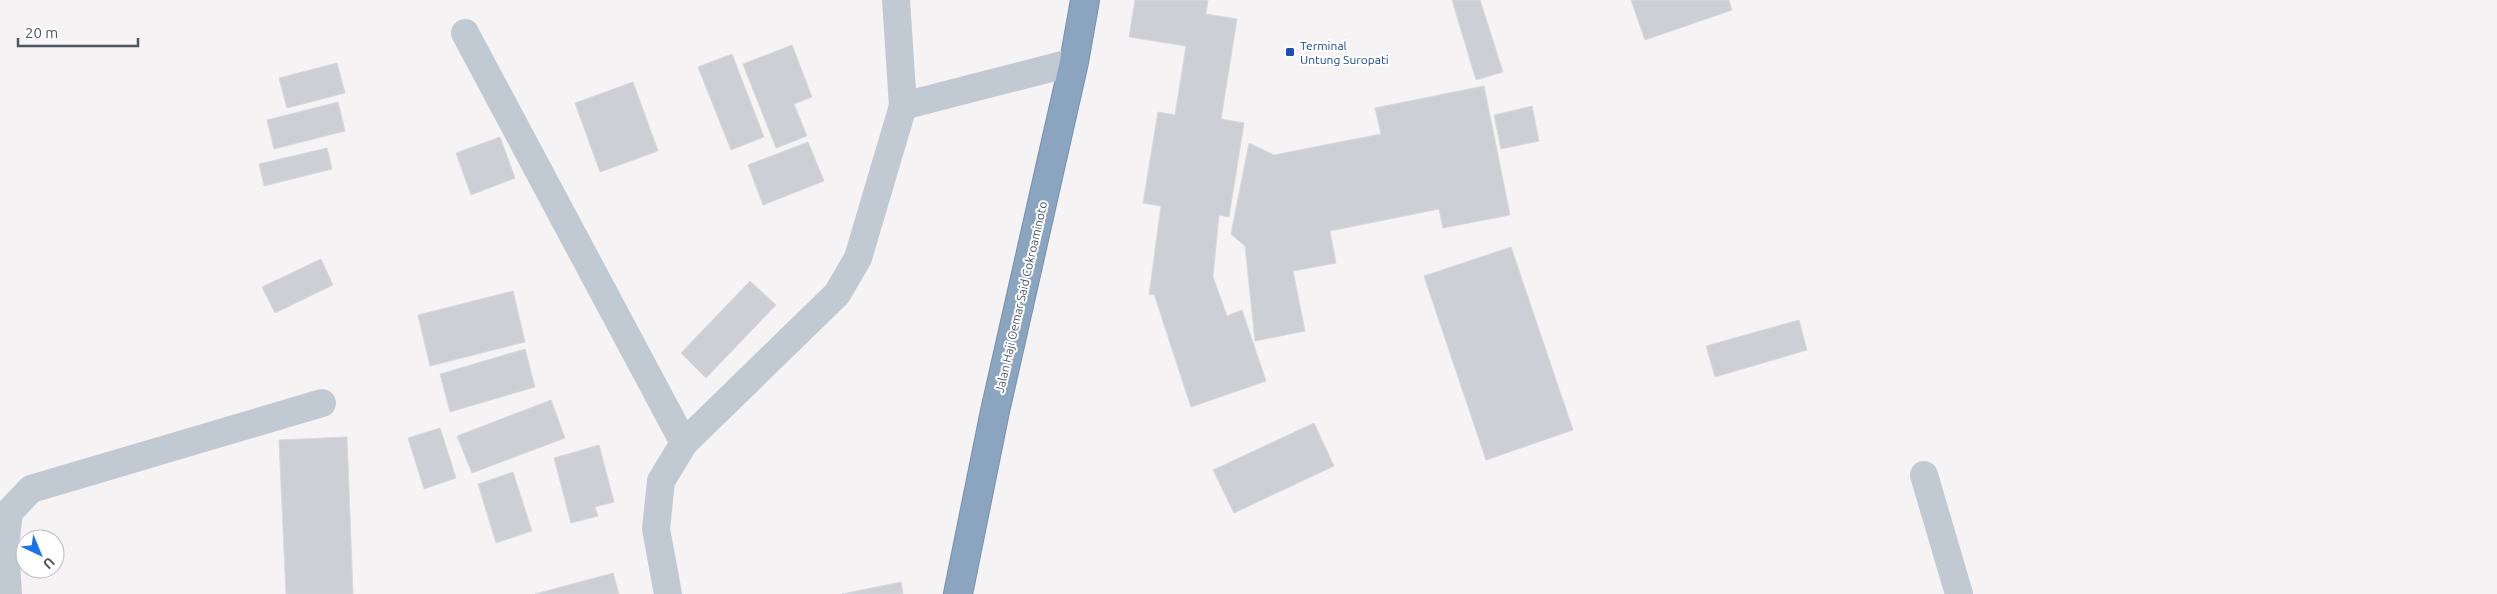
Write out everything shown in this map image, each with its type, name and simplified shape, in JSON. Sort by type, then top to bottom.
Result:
[{"type":"highway","name":"Jalan Haji Oemar Said Cokroaminoto","points":[[958,594],[995,411],[1074,62],[1085,0]]},
{"type":"street","points":[[668,594],[656,529],[661,481],[684,443],[837,294],[858,258],[903,106],[896,0]]},
{"type":"street","points":[[465,33],[684,443]]},
{"type":"street","points":[[903,106],[1074,62]]},
{"type":"street","points":[[8,594],[5,546],[9,512],[31,489],[322,403]]},
{"type":"street","points":[[1924,475],[1959,594]]},
{"type":"building","points":[[1135,0],[1208,0],[1206,14],[1237,19],[1221,119],[1244,123],[1229,217],[1219,215],[1213,277],[1227,316],[1242,310],[1266,381],[1191,407],[1154,294],[1149,295],[1161,206],[1143,203],[1158,112],[1175,115],[1186,46],[1129,37]]},
{"type":"building","points":[[1452,0],[1480,0],[1503,72],[1476,80]]},
{"type":"building","points":[[1631,0],[1729,0],[1732,10],[1645,40]]},
{"type":"building","points":[[792,45],[812,97],[794,104],[807,136],[776,148],[743,64]]},
{"type":"building","points":[[732,54],[764,137],[731,150],[698,67]]},
{"type":"building","points":[[337,63],[345,93],[287,108],[279,78]]},
{"type":"building","points":[[633,82],[658,151],[600,172],[575,103]]},
{"type":"building","points":[[1484,86],[1510,215],[1443,228],[1439,209],[1330,231],[1336,263],[1293,271],[1305,331],[1255,341],[1245,246],[1231,234],[1249,143],[1274,155],[1381,134],[1375,108]]},
{"type":"building","points":[[338,102],[345,131],[274,149],[267,120]]},
{"type":"building","points":[[1532,106],[1539,141],[1501,149],[1494,115]]},
{"type":"building","points":[[500,137],[515,178],[471,195],[456,153]]},
{"type":"building","points":[[808,142],[824,181],[763,205],[748,165]]},
{"type":"building","points":[[327,148],[332,169],[264,186],[259,164]]},
{"type":"building","points":[[1511,247],[1573,430],[1486,460],[1424,276]]},
{"type":"building","points":[[321,259],[333,285],[275,313],[262,287]]},
{"type":"building","points":[[750,281],[776,305],[706,378],[681,353]]},
{"type":"building","points":[[513,291],[525,342],[430,366],[418,315]]},
{"type":"building","points":[[1799,320],[1807,350],[1715,377],[1706,346]]},
{"type":"building","points":[[525,349],[535,387],[450,412],[440,374]]},
{"type":"building","points":[[551,400],[565,438],[472,473],[457,436]]},
{"type":"building","points":[[1314,423],[1334,466],[1234,513],[1213,470]]},
{"type":"building","points":[[440,428],[456,478],[424,489],[408,438]]},
{"type":"building","points":[[347,437],[353,594],[286,594],[279,440]]},
{"type":"building","points":[[599,445],[614,502],[595,507],[598,516],[571,523],[554,458]]},
{"type":"building","points":[[513,472],[532,531],[496,543],[478,484]]},
{"type":"building","points":[[613,573],[619,594],[535,594]]},
{"type":"building","points":[[901,582],[903,594],[842,594]]},
{"type":"place","name":"Terminal Untung Suropati","points":[[1290,52]]}]
